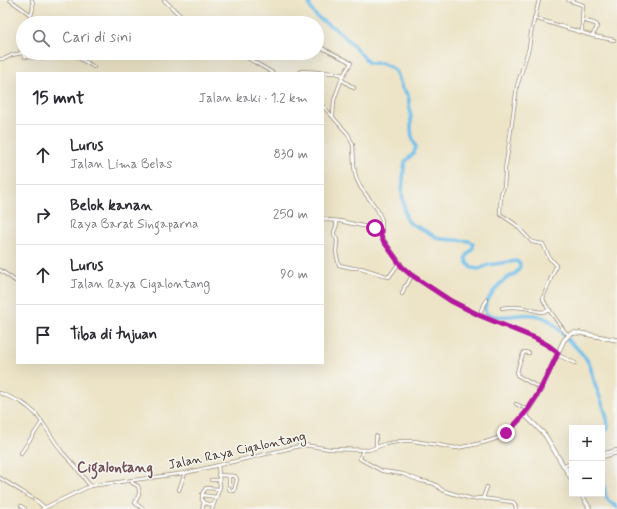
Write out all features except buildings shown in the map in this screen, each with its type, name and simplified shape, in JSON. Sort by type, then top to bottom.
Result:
[{"type":"main road","points":[[569,475],[545,435],[524,415],[541,389],[564,340],[570,335],[576,332],[617,339]]},
{"type":"main road","points":[[583,497],[590,509]]},
{"type":"street","points":[[10,0],[31,15],[34,6],[32,0]]},
{"type":"street","points":[[164,0],[181,16]]},
{"type":"street","points":[[539,0],[534,18],[529,48],[517,86],[505,168],[504,187],[501,194],[500,214],[516,224],[532,242],[543,244],[550,259],[555,264],[556,266],[550,277],[544,299],[547,307],[565,332],[570,335]]},
{"type":"street","points":[[568,0],[583,5],[582,32]]},
{"type":"street","points":[[534,18],[592,36],[614,40]]},
{"type":"street","points":[[582,20],[597,25],[592,36]]},
{"type":"street","points":[[324,49],[351,63],[342,78],[334,100],[332,117]]},
{"type":"street","points":[[0,59],[16,54]]},
{"type":"street","points":[[82,60],[94,67]]},
{"type":"street","points":[[251,60],[270,72]]},
{"type":"street","points":[[301,71],[318,72]]},
{"type":"street","points":[[324,72],[343,74],[342,78],[354,88]]},
{"type":"street","points":[[324,107],[348,134],[352,145],[356,178],[377,208],[382,220],[382,239],[402,267],[451,301],[481,316],[535,338],[549,346],[557,354],[575,363]]},
{"type":"street","points":[[324,218],[373,227],[381,230]]},
{"type":"street","points":[[336,221],[337,225],[334,235],[336,239],[336,253],[339,265],[362,268],[389,277],[399,263]]},
{"type":"street","points":[[0,270],[16,281]]},
{"type":"street","points":[[402,294],[412,275]]},
{"type":"street","points":[[481,316],[482,308],[487,300]]},
{"type":"street","points":[[502,308],[522,308],[540,312],[550,310]]},
{"type":"street","points":[[529,353],[526,351],[524,352],[520,360],[517,375],[541,389]]},
{"type":"street","points":[[0,393],[21,402],[28,407],[42,422],[62,452],[76,467],[90,486]]},
{"type":"street","points":[[516,404],[528,410]]},
{"type":"street","name":"Jalan Raya Cigalontang","points":[[44,508],[90,486],[185,473],[304,445],[330,449],[363,450],[374,449],[385,444],[402,441],[414,441],[456,448],[473,445],[501,436],[510,430],[524,415]]},
{"type":"street","points":[[21,453],[42,422]]},
{"type":"street","points":[[374,449],[376,436]]},
{"type":"street","points":[[363,450],[360,458],[382,471],[403,474],[432,483],[442,490],[472,499],[483,498],[513,502],[516,509]]},
{"type":"street","points":[[605,455],[617,451]]},
{"type":"street","points":[[564,467],[569,464]]},
{"type":"street","points":[[212,509],[220,485],[218,465]]},
{"type":"street","points":[[564,467],[569,467]]},
{"type":"street","points":[[179,490],[185,473]]},
{"type":"street","points":[[218,475],[236,476],[237,478],[234,491],[229,489],[229,476]]},
{"type":"street","points":[[0,478],[37,501],[44,508]]},
{"type":"street","points":[[132,480],[132,483],[138,486],[140,492],[135,503],[143,509]]},
{"type":"street","points":[[211,480],[219,480]]},
{"type":"street","points":[[483,498],[487,487]]},
{"type":"street","points":[[202,509],[204,503],[202,500],[202,495],[206,488],[219,489]]},
{"type":"street","points":[[202,495],[216,497]]},
{"type":"street","points":[[204,503],[214,504]]},
{"type":"street","points":[[21,506],[25,509]]},
{"type":"waterway","points":[[312,0],[309,3],[313,12],[317,16]]},
{"type":"waterway","points":[[324,22],[344,36],[369,63],[381,63],[392,68],[397,74],[402,88],[408,95],[412,137],[416,147],[414,153],[405,162],[404,169],[402,192],[406,219],[411,224],[440,239],[469,241],[473,243],[473,248],[466,257],[467,263],[472,268],[479,269],[488,265],[516,261],[520,264],[519,270],[503,281],[490,296],[485,308],[486,314],[501,317],[525,315],[540,316],[554,324],[582,353],[589,363],[605,410],[608,425],[605,432]]},
{"type":"waterway","points":[[605,493],[608,500],[617,507]]},
{"type":"district","name":"Cigalontang","points":[[115,468]]},
{"type":"route","points":[[375,228],[381,230],[382,239],[402,267],[410,274],[451,301],[481,316],[535,338],[558,353],[537,396],[524,415],[506,433]]}]
